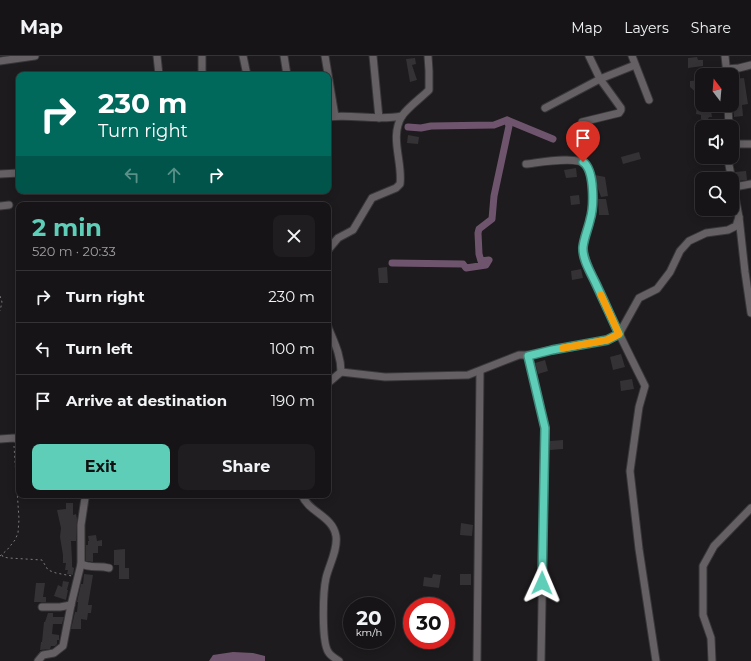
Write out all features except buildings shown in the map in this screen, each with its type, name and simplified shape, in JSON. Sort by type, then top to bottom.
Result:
[{"type":"street","points":[[0,61],[34,56]]},
{"type":"street","points":[[157,56],[159,72]]},
{"type":"street","points":[[202,56],[202,72]]},
{"type":"street","points":[[243,56],[246,72]]},
{"type":"street","points":[[284,56],[287,72]]},
{"type":"street","points":[[325,56],[327,72]]},
{"type":"street","points":[[373,56],[378,118]]},
{"type":"street","points":[[331,246],[338,238],[353,230],[372,198],[396,188],[400,184],[401,164],[398,154],[397,139],[399,126],[402,116],[429,90],[428,56]]},
{"type":"street","points":[[582,122],[620,112],[621,108],[600,79],[589,56]]},
{"type":"street","points":[[632,56],[649,100]]},
{"type":"street","points":[[725,56],[726,68]]},
{"type":"street","points":[[546,108],[600,79],[635,65]]},
{"type":"street","points":[[739,68],[751,65]]},
{"type":"street","points":[[331,116],[378,118],[402,116]]},
{"type":"street","points":[[739,144],[751,144]]},
{"type":"street","points":[[526,164],[570,160],[583,162],[590,174],[592,190],[591,219],[584,238],[583,248],[586,262],[645,386],[638,407],[630,470],[639,549],[656,661]]},
{"type":"street","points":[[0,174],[16,173]]},
{"type":"street","points":[[739,187],[751,184]]},
{"type":"street","points":[[0,206],[9,206]]},
{"type":"street","points":[[331,380],[341,372],[385,377],[468,375],[519,355],[528,356],[607,340],[619,334],[639,298],[657,289],[670,272],[680,251],[689,241],[706,233],[728,230],[736,226],[739,217]]},
{"type":"street","points":[[739,217],[751,313]]},
{"type":"street","points":[[331,334],[339,352],[341,372]]},
{"type":"street","points":[[528,356],[545,428],[541,661]]},
{"type":"street","points":[[477,661],[480,370]]},
{"type":"street","points":[[0,439],[16,439]]},
{"type":"street","points":[[38,661],[44,655],[54,653],[63,646],[81,564],[81,525],[86,498]]},
{"type":"street","points":[[303,498],[304,501],[332,525],[336,537],[335,549],[325,579],[324,628],[329,654],[339,661]]},
{"type":"street","points":[[712,661],[711,638],[703,615],[703,566],[714,546],[751,508]]},
{"type":"street","points":[[81,564],[88,567],[103,566],[109,568]]},
{"type":"street","points":[[42,607],[60,607],[71,605]]},
{"type":"path","points":[[0,296],[2,302],[0,311]]},
{"type":"path","points":[[16,439],[16,482]]},
{"type":"path","points":[[0,556],[15,540],[18,533],[19,519],[17,498]]},
{"type":"path","points":[[2,555],[3,557],[9,558],[42,560],[51,572],[66,576],[78,577]]},
{"type":"shaded area","points":[[233,652],[253,653],[265,656],[265,661],[209,661],[213,655]]},
{"type":"waterway","points":[[408,127],[421,128],[431,126],[494,125],[507,120],[553,139]]},
{"type":"waterway","points":[[392,263],[463,264],[466,268],[486,265],[489,260],[481,261],[479,254],[478,233],[479,229],[492,219],[494,196],[509,126],[507,120]]},
{"type":"slow traffic","points":[[563,348],[607,340],[619,334],[601,295]]},
{"type":"route","points":[[542,583],[545,428],[528,356],[607,340],[619,334],[586,262],[583,248],[584,238],[591,219],[592,206],[590,174],[583,162]]}]
